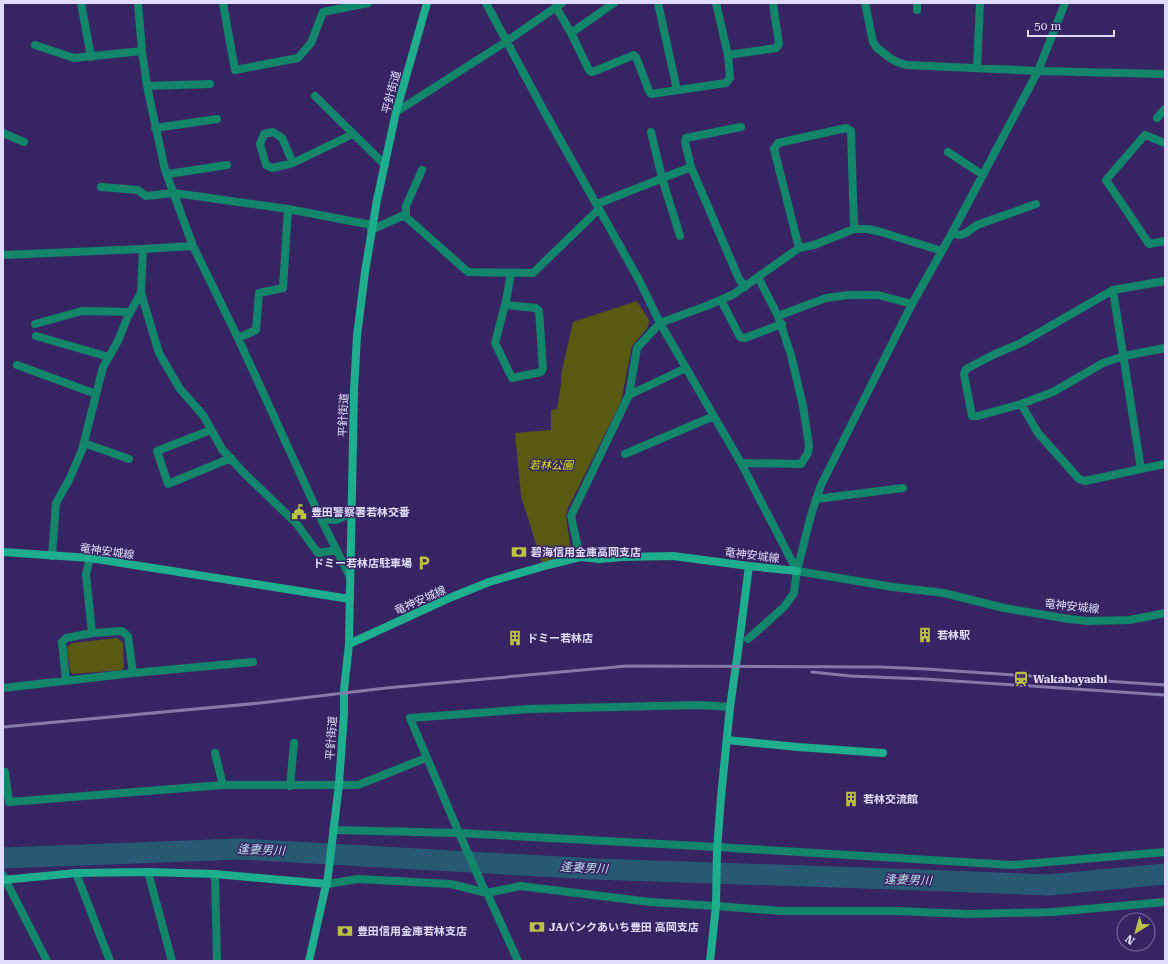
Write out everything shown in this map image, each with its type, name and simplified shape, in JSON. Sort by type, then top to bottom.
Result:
[{"type":"street","points":[[81,3],[91,57]]},
{"type":"street","points":[[138,3],[142,51],[155,128],[165,170],[168,174],[193,246],[238,338],[320,517],[350,577]]},
{"type":"street","points":[[223,3],[235,70],[298,58],[311,43],[323,12],[368,3]]},
{"type":"street","name":"平針街道","points":[[310,961],[327,880],[339,784],[344,714],[344,690],[349,644],[354,390],[358,336],[372,228],[385,165],[396,112],[427,3]]},
{"type":"street","points":[[486,3],[544,111],[639,280],[660,323],[741,463],[797,571]]},
{"type":"street","points":[[571,33],[614,3]]},
{"type":"street","points":[[658,3],[677,90]]},
{"type":"street","points":[[396,112],[507,41],[559,5],[571,33],[591,72],[595,72],[634,55],[651,94],[728,82],[730,78],[728,55],[716,3]]},
{"type":"street","points":[[728,55],[776,48],[778,46],[779,44],[773,3]]},
{"type":"street","points":[[865,3],[873,42],[877,48],[890,58],[906,65],[1165,74]]},
{"type":"street","points":[[977,67],[980,3]]},
{"type":"street","points":[[748,639],[784,607],[794,593],[797,571],[821,485],[912,304],[952,233],[1038,70],[1065,3]]},
{"type":"street","points":[[35,45],[74,58],[142,51]]},
{"type":"street","points":[[147,86],[210,84]]},
{"type":"street","points":[[315,96],[385,165]]},
{"type":"street","points":[[1157,118],[1165,109]]},
{"type":"street","points":[[155,128],[217,119]]},
{"type":"street","points":[[741,127],[686,138],[685,142],[690,167],[740,279],[745,287]]},
{"type":"street","points":[[799,248],[774,149],[778,143],[846,128],[851,131],[854,229]]},
{"type":"street","points":[[293,162],[282,138],[274,132],[264,134],[260,144],[266,165],[272,168],[293,162],[353,134]]},
{"type":"street","points":[[650,132],[662,178],[680,236]]},
{"type":"street","points":[[3,133],[24,142]]},
{"type":"street","points":[[1165,143],[1145,135],[1106,180],[1150,244],[1165,241]]},
{"type":"street","points":[[948,152],[983,175]]},
{"type":"street","points":[[168,174],[227,165]]},
{"type":"street","points":[[101,187],[138,190],[146,196],[174,193],[288,209],[372,228],[402,216],[406,217],[468,272],[533,273],[598,206],[690,167]]},
{"type":"street","points":[[406,217],[406,206],[422,170]]},
{"type":"street","points":[[952,233],[960,235],[966,233],[977,225],[1036,204]]},
{"type":"street","points":[[238,338],[256,330],[259,293],[283,288],[288,209]]},
{"type":"street","points":[[580,557],[571,516],[629,394],[637,348],[660,323],[734,294],[799,248],[814,245],[854,229],[868,229],[881,232],[942,251]]},
{"type":"street","points":[[3,255],[193,246]]},
{"type":"street","points":[[143,249],[141,293],[159,353],[180,389],[203,415],[222,449],[243,472],[296,523],[318,553],[337,550]]},
{"type":"street","points":[[505,305],[536,308],[539,311],[543,368],[541,372],[512,378],[495,344],[511,273]]},
{"type":"street","points":[[741,463],[801,464],[808,453],[809,445],[803,406],[791,354],[782,324],[758,277]]},
{"type":"street","points":[[1165,281],[1113,290],[1021,343],[966,369],[964,374],[972,416],[978,416],[1022,404],[1053,392],[1103,362],[1124,356],[1165,348]]},
{"type":"street","points":[[1113,290],[1141,468]]},
{"type":"street","points":[[52,556],[56,503],[69,480],[82,450],[103,368],[118,341],[130,312],[141,293]]},
{"type":"street","points":[[778,316],[826,298],[849,295],[878,295],[912,304]]},
{"type":"street","points":[[721,300],[740,337],[745,338],[782,324]]},
{"type":"street","points":[[35,324],[82,311],[130,312]]},
{"type":"street","points":[[36,336],[109,357]]},
{"type":"street","points":[[17,365],[96,394]]},
{"type":"street","points":[[629,394],[686,368]]},
{"type":"street","points":[[1022,404],[1038,433],[1079,479],[1084,481],[1165,464]]},
{"type":"street","points":[[625,454],[714,416]]},
{"type":"street","points":[[211,430],[157,451],[168,484],[231,458]]},
{"type":"street","points":[[84,443],[129,459]]},
{"type":"street","points":[[816,499],[903,488]]},
{"type":"street","points":[[320,517],[334,520],[342,519],[351,512]]},
{"type":"street","name":"竜神安城線","points":[[3,552],[90,558],[350,599]]},
{"type":"street","name":"竜神安城線","points":[[349,644],[447,599],[489,582],[580,557],[600,559],[673,556],[797,571],[893,587],[944,593],[1004,608],[1088,621],[1130,620],[1165,613]]},
{"type":"street","points":[[90,558],[86,574],[92,634]]},
{"type":"street","points":[[710,961],[716,904],[717,849],[721,797],[730,707],[749,566]]},
{"type":"street","points":[[66,680],[62,642],[66,638],[92,634],[122,631],[128,636],[133,673]]},
{"type":"street","points":[[3,688],[133,673],[253,662]]},
{"type":"street","points":[[518,961],[460,836],[410,718],[529,709],[699,705],[730,707]]},
{"type":"street","points":[[727,740],[883,753]]},
{"type":"street","points":[[290,786],[294,743]]},
{"type":"street","points":[[216,753],[223,786]]},
{"type":"street","points":[[5,772],[9,802],[223,786],[358,785],[426,758]]},
{"type":"street","points":[[333,832],[460,836],[1012,865],[1165,852]]},
{"type":"street","points":[[47,961],[4,878],[76,873],[148,872],[327,880],[358,879],[451,884],[486,891],[520,886],[650,902],[716,904],[782,911],[880,911],[969,914],[1052,912],[1165,902]]},
{"type":"street","points":[[148,872],[172,961]]},
{"type":"street","points":[[76,873],[110,961]]},
{"type":"street","points":[[215,874],[217,961]]},
{"type":"green space","name":"若林公園","points":[[637,301],[649,320],[648,327],[632,346],[621,402],[568,508],[566,516],[571,551],[542,563],[521,496],[515,433],[551,430],[551,410],[557,409],[561,375],[573,322]]},
{"type":"green space","points":[[117,638],[123,643],[124,667],[122,670],[73,674],[70,671],[67,647],[72,643]]},
{"type":"waterway","name":"逢妻男川","points":[[3,858],[239,849],[595,869],[1048,885],[1165,874]]},
{"type":"railway","points":[[3,727],[260,703],[386,688],[627,666],[881,667],[1165,685]]},
{"type":"railway","points":[[812,672],[850,676],[925,679],[1165,695]]},
{"type":"place","name":"豊田警察署若林交番","points":[[299,512]]},
{"type":"place","name":"碧海信用金庫高岡支店","points":[[519,552]]},
{"type":"place","name":"ドミー若林店駐車場","points":[[424,563]]},
{"type":"place","name":"若林駅","points":[[925,635]]},
{"type":"place","name":"ドミー若林店","points":[[515,638]]},
{"type":"place","name":"Wakabayashi","points":[[1021,679]]},
{"type":"place","name":"若林交流館","points":[[851,799]]},
{"type":"place","name":"JAバンクあいち豊田 高岡支店","points":[[537,927]]},
{"type":"place","name":"豊田信用金庫若林支店","points":[[345,931]]}]
